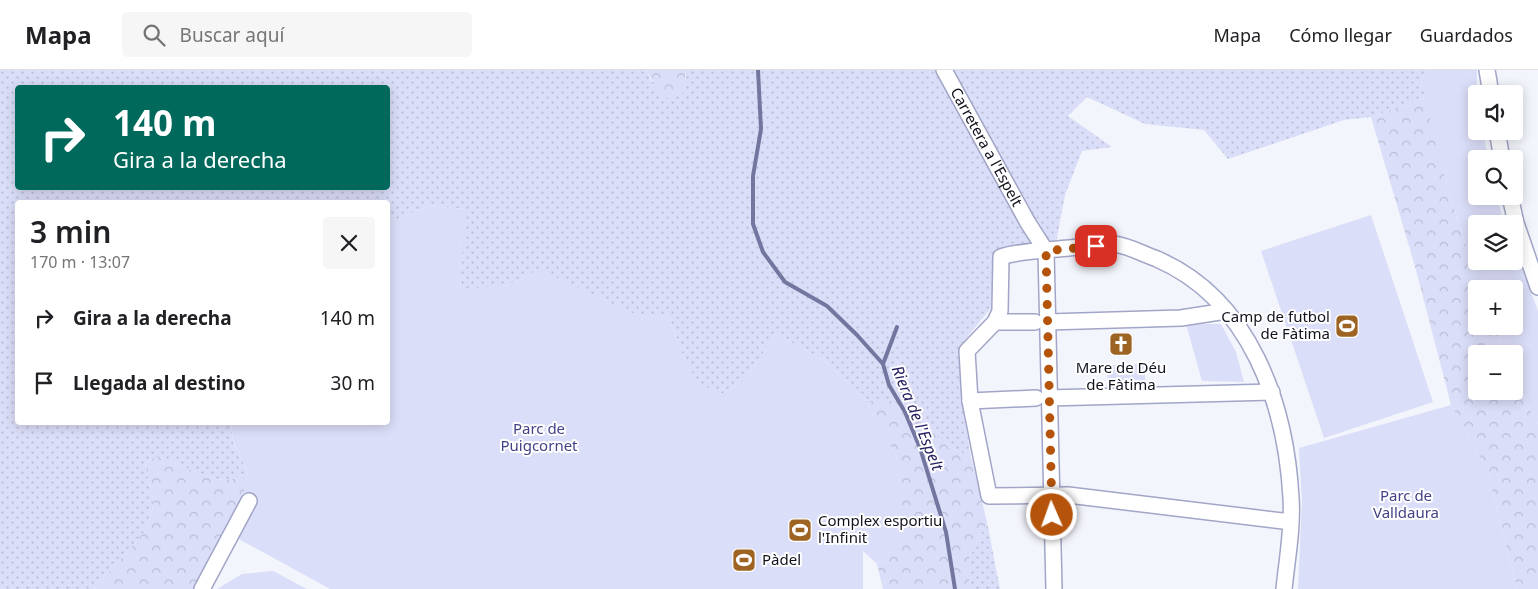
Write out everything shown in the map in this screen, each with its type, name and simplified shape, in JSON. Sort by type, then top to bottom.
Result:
[{"type":"street","name":"Carretera a l'Espelt","points":[[944,70],[1028,223],[1046,251]]},
{"type":"street","points":[[1487,70],[1489,85]]},
{"type":"street","points":[[1513,205],[1534,260],[1538,287]]},
{"type":"street","points":[[1284,589],[1291,522],[1292,499],[1285,443],[1272,392],[1254,351],[1226,311],[1189,277],[1170,265],[1134,249],[1113,244],[1001,257],[1000,311],[996,322],[967,351],[970,401],[989,496],[1068,495],[1291,522]]},
{"type":"street","points":[[1046,251],[1041,322],[1042,398],[1051,496],[1054,589]]},
{"type":"street","points":[[996,322],[1181,318],[1226,311]]},
{"type":"street","points":[[970,401],[1272,392]]},
{"type":"street","points":[[202,589],[249,501]]},
{"type":"green space","points":[[0,70],[646,70],[652,82],[686,79],[686,70],[1426,70],[1421,82],[1427,97],[1371,117],[1344,120],[1228,159],[1204,130],[1145,124],[1087,97],[1068,116],[1112,147],[1082,151],[1065,195],[1056,243],[994,250],[991,308],[960,346],[961,398],[971,457],[950,447],[937,437],[932,431],[918,401],[866,401],[825,361],[776,334],[744,381],[722,394],[699,385],[686,363],[668,316],[638,316],[539,270],[508,285],[460,290],[465,209],[428,206],[390,222],[390,200],[15,200],[15,425],[231,425],[233,442],[248,472],[231,480],[220,480],[157,456],[145,463],[154,503],[146,530],[94,589],[0,589]]},
{"type":"green space","points":[[646,70],[686,70],[684,92],[671,100],[660,93]]},
{"type":"green space","points":[[1426,70],[1477,70],[1477,85],[1468,85],[1468,140],[1485,140],[1486,150],[1468,150],[1468,205],[1499,205],[1502,215],[1468,215],[1468,251],[1434,138],[1421,82]]},
{"type":"green space","points":[[1427,97],[1443,170],[1468,251],[1468,270],[1475,270],[1478,280],[1468,280],[1468,335],[1498,335],[1501,345],[1468,345],[1468,400],[1523,400],[1523,396],[1538,424],[1538,589],[1517,589],[1487,470],[1451,405],[1416,270],[1371,117]]},
{"type":"green space","name":"Parc de Puigcornet","points":[[428,206],[466,209],[460,289],[508,285],[539,269],[638,316],[668,316],[686,363],[699,384],[722,394],[744,381],[776,334],[825,361],[866,401],[899,462],[901,534],[891,557],[877,564],[863,551],[863,589],[330,589],[226,532],[243,498],[248,472],[233,441],[231,425],[390,425],[390,222]]},
{"type":"green space","name":"Camp de futbol de Fàtima","points":[[1371,215],[1433,402],[1324,438],[1261,251]]},
{"type":"green space","points":[[1475,270],[1522,270],[1538,311],[1538,424],[1523,396],[1523,345],[1501,345],[1498,335],[1523,335],[1523,280],[1478,280]]},
{"type":"green space","points":[[1186,324],[1221,324],[1236,352],[1244,382],[1202,381]]},
{"type":"green space","points":[[1145,364],[1145,382],[1108,384],[1106,365]]},
{"type":"green space","points":[[866,401],[918,401],[932,431],[937,437],[950,447],[971,457],[987,522],[969,558],[969,589],[883,589],[877,564],[891,557],[899,462]]},
{"type":"green space","name":"Parc de Valldaura","points":[[1451,405],[1487,470],[1517,589],[1298,589],[1302,502],[1299,448]]},
{"type":"green space","points":[[157,456],[220,480],[231,480],[248,472],[243,498],[194,589],[94,589],[146,530],[154,503],[145,463]]},
{"type":"green space","points":[[987,522],[1000,589],[969,589],[969,558]]},
{"type":"green space","points":[[273,571],[307,589],[217,589],[242,574]]},
{"type":"waterway","name":"Riera de l'Espelt","points":[[758,70],[761,129],[753,176],[753,224],[763,252],[785,282],[827,306],[883,364],[889,385],[905,412],[920,448],[946,532],[955,589]]},
{"type":"waterway","points":[[883,364],[897,327]]},
{"type":"place","name":"Camp de futbol de Fàtima","points":[[1347,326]]},
{"type":"place","name":"Mare de Déu de Fàtima","points":[[1121,344]]},
{"type":"place","name":"Complex esportiu l'Infinit","points":[[800,530]]},
{"type":"place","name":"Pàdel","points":[[744,560]]},
{"type":"route","points":[[1052,515],[1046,251],[1096,246]]}]
